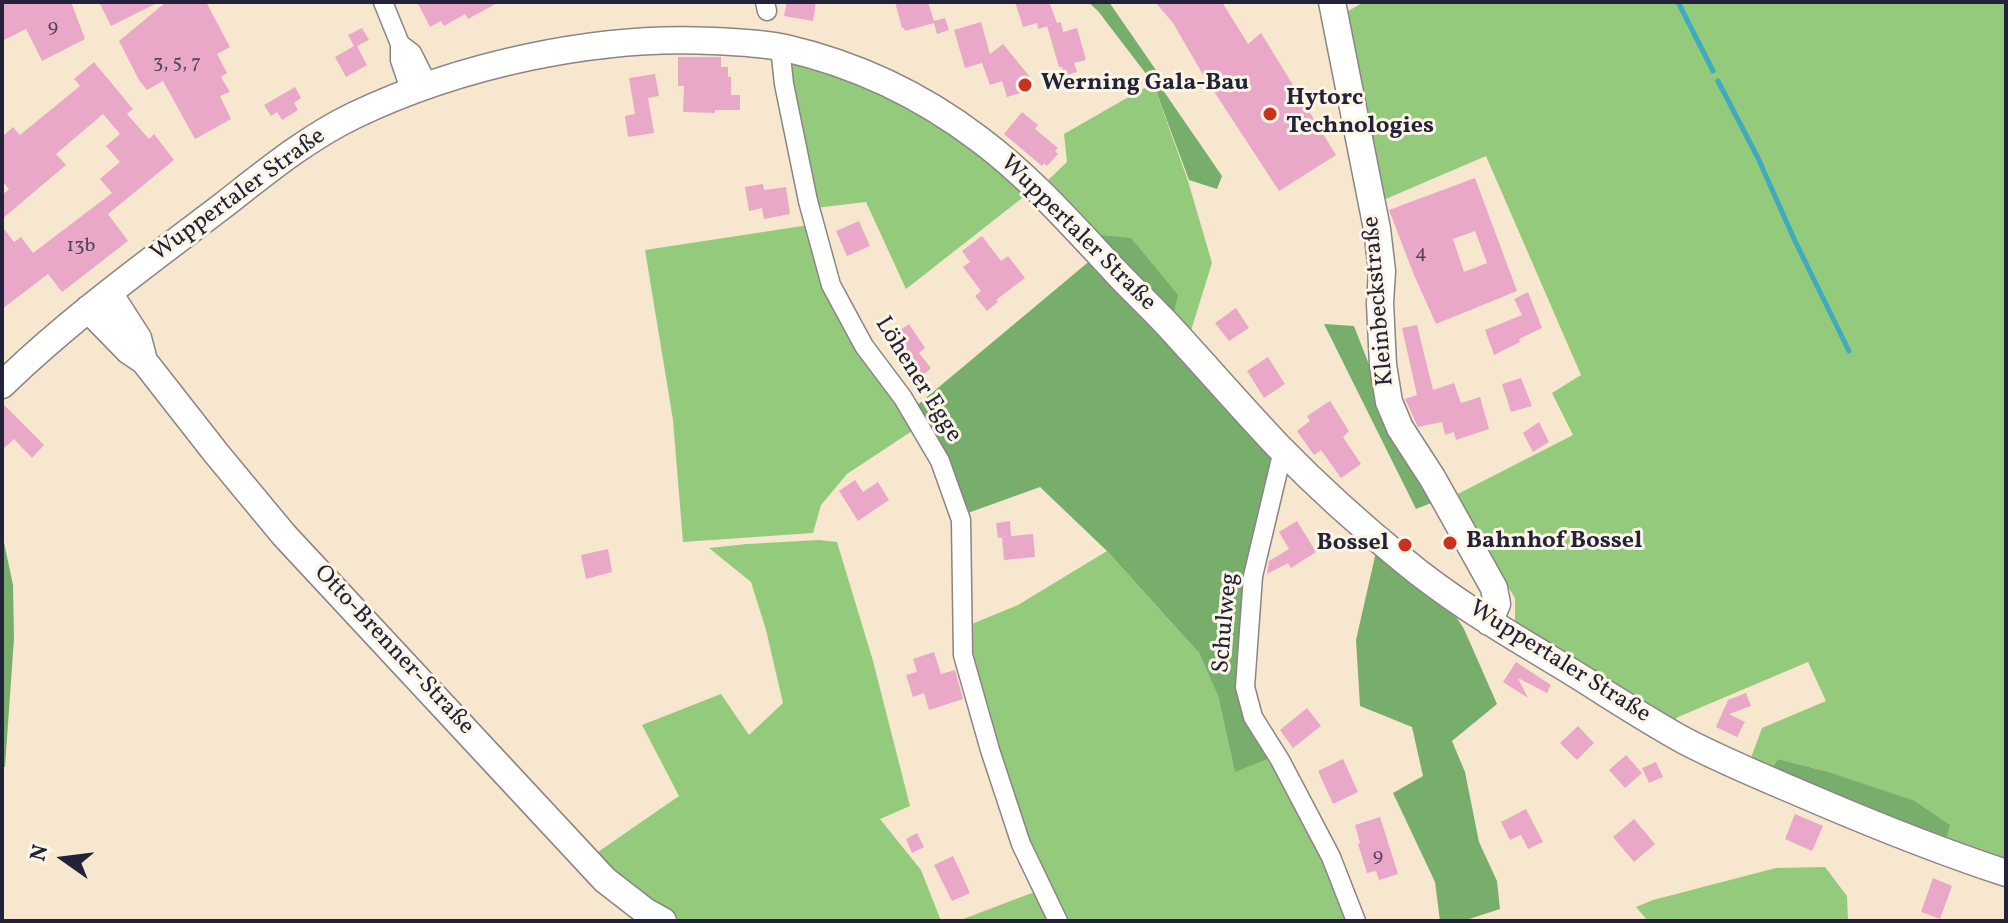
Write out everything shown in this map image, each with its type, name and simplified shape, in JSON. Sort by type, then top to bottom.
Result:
[{"type":"main road","name":"Kleinbeckstraße","points":[[1332,2],[1377,229],[1382,271],[1383,365],[1389,402],[1400,428],[1433,479],[1494,588],[1497,604],[1489,622]]},
{"type":"main road","name":"Wuppertaler Straße","points":[[2,385],[88,309],[267,170],[319,135],[356,115],[419,88],[525,59],[584,47],[667,40],[780,47],[865,73],[914,96],[983,141],[1036,187],[1283,450],[1338,504],[1408,565],[1489,622],[1686,741],[1875,825],[2006,873]]},
{"type":"main road","name":"Otto-Brenner-Straße","points":[[109,293],[138,338],[144,361]]},
{"type":"main road","name":"Otto-Brenner-Straße","points":[[88,309],[129,351],[144,361],[284,535],[605,880],[663,921]]},
{"type":"street","points":[[383,2],[400,44],[412,53],[419,88]]},
{"type":"street","name":"Löhener Egge","points":[[780,47],[784,84],[808,201],[831,285],[864,346],[903,398],[940,461],[961,520],[963,655],[1021,844],[1058,921]]},
{"type":"street","name":"Schulweg","points":[[1283,450],[1253,576],[1245,687],[1253,717],[1280,760],[1331,857],[1356,921]]},
{"type":"green space","points":[[1088,2],[1109,2],[1158,73],[1154,77],[1222,176],[1217,189],[1189,180],[1153,83]]},
{"type":"green space","points":[[1364,2],[2006,2],[2006,864],[1945,843],[1913,800],[1778,759],[1769,772],[1749,763],[1762,728],[1826,701],[1808,662],[1678,717],[1671,723],[1515,625],[1515,598],[1452,497],[1573,435],[1552,393],[1581,375],[1486,156],[1381,201],[1343,14]]},
{"type":"green space","points":[[791,60],[866,85],[937,122],[980,153],[1026,195],[906,289],[866,202],[815,208],[786,67]]},
{"type":"green space","points":[[1153,83],[1188,181],[1212,263],[1189,337],[1100,235],[1044,184],[1067,162],[1064,134]]},
{"type":"green space","points":[[809,225],[915,429],[847,474],[821,505],[813,533],[683,542],[673,420],[645,250]]},
{"type":"green space","points":[[1100,235],[1131,238],[1178,295],[1172,320]]},
{"type":"green space","points":[[1092,259],[1275,459],[1241,689],[1273,757],[1235,772],[1218,696],[1199,653],[1107,551],[1040,487],[965,514],[915,407]]},
{"type":"green space","points":[[1324,324],[1354,326],[1385,406],[1439,500],[1416,509]]},
{"type":"green space","points":[[2,533],[13,585],[14,638],[5,767],[2,767]]},
{"type":"green space","points":[[819,540],[837,542],[873,661],[910,806],[880,819],[921,870],[941,921],[674,921],[595,854],[679,796],[642,725],[721,694],[749,735],[783,703],[751,582],[709,548]]},
{"type":"green space","points":[[1107,551],[1199,653],[1218,696],[1235,771],[1273,757],[1353,921],[1063,921],[1043,884],[967,658],[967,626],[1018,605]]},
{"type":"green space","points":[[1376,552],[1448,604],[1464,629],[1497,704],[1452,741],[1465,772],[1479,842],[1497,881],[1500,909],[1463,921],[1440,921],[1435,882],[1393,793],[1423,776],[1412,727],[1360,706],[1356,640]]},
{"type":"green space","points":[[1778,759],[1913,800],[1950,825],[1945,843],[1769,772]]},
{"type":"green space","points":[[1825,867],[1847,896],[1848,921],[1648,921],[1636,907],[1776,868]]},
{"type":"green space","points":[[1037,891],[1053,921],[958,921]]},
{"type":"building","points":[[2,2],[71,2],[85,39],[42,61],[26,29],[2,41]]},
{"type":"building","points":[[99,2],[159,2],[111,26]]},
{"type":"building","points":[[166,2],[206,2],[230,47],[217,54],[227,73],[221,77],[230,92],[220,96],[231,119],[195,139],[163,81],[147,90],[119,41]]},
{"type":"building","points":[[417,2],[499,2],[468,19],[465,14],[444,26],[441,21],[430,27]]},
{"type":"building","points":[[787,2],[816,2],[813,21],[784,16]]},
{"type":"building","points":[[895,2],[928,2],[934,21],[945,18],[949,30],[937,34],[934,23],[905,31]]},
{"type":"building","points":[[1015,2],[1049,2],[1057,23],[1061,22],[1063,32],[1077,28],[1086,60],[1074,63],[1077,72],[1064,76],[1047,26],[1038,29],[1037,23],[1023,27]]},
{"type":"building","name":"Hytorc Technologies","points":[[1155,2],[1222,2],[1248,44],[1261,33],[1336,155],[1279,191],[1173,23]]},
{"type":"building","points":[[981,22],[990,54],[1003,44],[1030,77],[1034,89],[1007,97],[1002,81],[990,85],[982,63],[965,68],[954,30]]},
{"type":"building","points":[[362,28],[369,40],[357,46],[367,65],[346,77],[335,57],[354,46],[348,35]]},
{"type":"building","points":[[678,57],[721,57],[721,67],[728,67],[728,77],[731,77],[731,95],[740,95],[740,110],[683,112],[684,86],[678,86]]},
{"type":"building","points":[[94,62],[133,109],[127,114],[149,139],[154,134],[174,160],[108,214],[128,241],[62,292],[48,274],[2,309],[2,226],[14,242],[21,237],[33,253],[112,193],[100,179],[120,162],[106,146],[120,134],[103,114],[56,154],[66,165],[2,219],[2,195],[9,189],[2,181],[2,137],[13,127],[20,135],[80,86],[74,79]]},
{"type":"building","points":[[655,74],[659,96],[648,98],[654,133],[628,137],[625,116],[635,114],[629,78]]},
{"type":"building","points":[[295,87],[301,98],[294,103],[298,110],[282,120],[277,112],[271,116],[264,105]]},
{"type":"building","points":[[1022,112],[1038,125],[1035,129],[1058,148],[1055,151],[1058,154],[1047,166],[1044,163],[1042,166],[1004,134]]},
{"type":"building","points":[[1475,178],[1517,291],[1436,324],[1389,210]],"holes":[[[1475,231],[1487,263],[1464,272],[1453,239]]]},
{"type":"building","points":[[763,184],[764,190],[786,187],[790,214],[764,219],[762,208],[749,211],[745,187]]},
{"type":"building","points":[[859,221],[870,246],[847,256],[836,231]]},
{"type":"building","points":[[982,236],[1001,261],[1008,256],[1025,278],[996,300],[998,302],[987,311],[975,296],[981,291],[963,267],[970,262],[962,251]]},
{"type":"building","points":[[1528,292],[1542,328],[1494,355],[1485,330],[1522,315],[1514,299]]},
{"type":"building","points":[[1236,308],[1249,328],[1229,341],[1215,323]]},
{"type":"building","points":[[909,324],[925,348],[919,353],[931,368],[919,379],[903,363],[887,339]]},
{"type":"building","points":[[1417,325],[1433,390],[1454,383],[1461,403],[1480,397],[1489,429],[1456,440],[1454,432],[1445,435],[1442,422],[1418,427],[1405,399],[1417,395],[1402,328]]},
{"type":"building","points":[[1268,357],[1285,384],[1264,398],[1247,371]]},
{"type":"building","points":[[1521,378],[1532,406],[1511,412],[1502,384]]},
{"type":"building","points":[[1330,401],[1349,431],[1343,437],[1361,464],[1341,478],[1321,450],[1314,455],[1297,431],[1310,421],[1307,416]]},
{"type":"building","points":[[2,403],[44,445],[32,458],[14,439],[2,450]]},
{"type":"building","points":[[1539,422],[1549,442],[1533,452],[1523,433]]},
{"type":"building","points":[[855,480],[863,492],[878,482],[889,500],[858,521],[839,491]]},
{"type":"building","points":[[1010,521],[1011,536],[998,538],[996,523]]},
{"type":"building","points":[[1297,521],[1316,552],[1291,568],[1288,563],[1267,574],[1269,561],[1289,549],[1279,532]]},
{"type":"building","points":[[1033,534],[1035,557],[1004,560],[1002,537]]},
{"type":"building","points":[[608,549],[612,572],[586,579],[581,555]]},
{"type":"building","points":[[934,652],[941,674],[955,670],[963,699],[929,710],[924,693],[913,697],[906,675],[917,672],[913,659]]},
{"type":"building","points":[[1516,662],[1551,685],[1547,693],[1518,678],[1528,698],[1503,682]]},
{"type":"building","points":[[1746,693],[1751,706],[1729,714],[1745,722],[1737,737],[1716,727],[1728,700]]},
{"type":"building","points":[[1307,708],[1321,726],[1293,748],[1280,730]]},
{"type":"building","points":[[1578,726],[1594,743],[1577,760],[1560,743]]},
{"type":"building","points":[[1626,755],[1642,773],[1625,788],[1609,770]]},
{"type":"building","points":[[1343,759],[1358,792],[1333,804],[1318,771]]},
{"type":"building","points":[[1656,762],[1663,777],[1649,783],[1642,768]]},
{"type":"building","points":[[1526,809],[1543,842],[1528,849],[1521,835],[1510,840],[1501,822]]},
{"type":"building","points":[[1795,814],[1823,826],[1812,851],[1785,839]]},
{"type":"building","points":[[1380,817],[1398,874],[1379,880],[1376,871],[1367,873],[1355,825]]},
{"type":"building","points":[[1634,819],[1655,844],[1634,862],[1613,837]]},
{"type":"building","points":[[917,833],[924,847],[912,853],[906,839]]},
{"type":"building","points":[[953,856],[970,893],[952,901],[934,865]]},
{"type":"building","points":[[1933,878],[1952,886],[1940,919],[1921,912]]},
{"type":"waterway","points":[[1678,2],[1713,71]]},
{"type":"waterway","points":[[1718,81],[1849,351]]},
{"type":"place","name":"Werning Gala-Bau","points":[[1025,85]]},
{"type":"place","name":"Hytorc Technologies","points":[[1270,114]]},
{"type":"place","name":"Bahnhof Bossel","points":[[1450,543]]},
{"type":"place","name":"Bossel","points":[[1405,545]]}]
